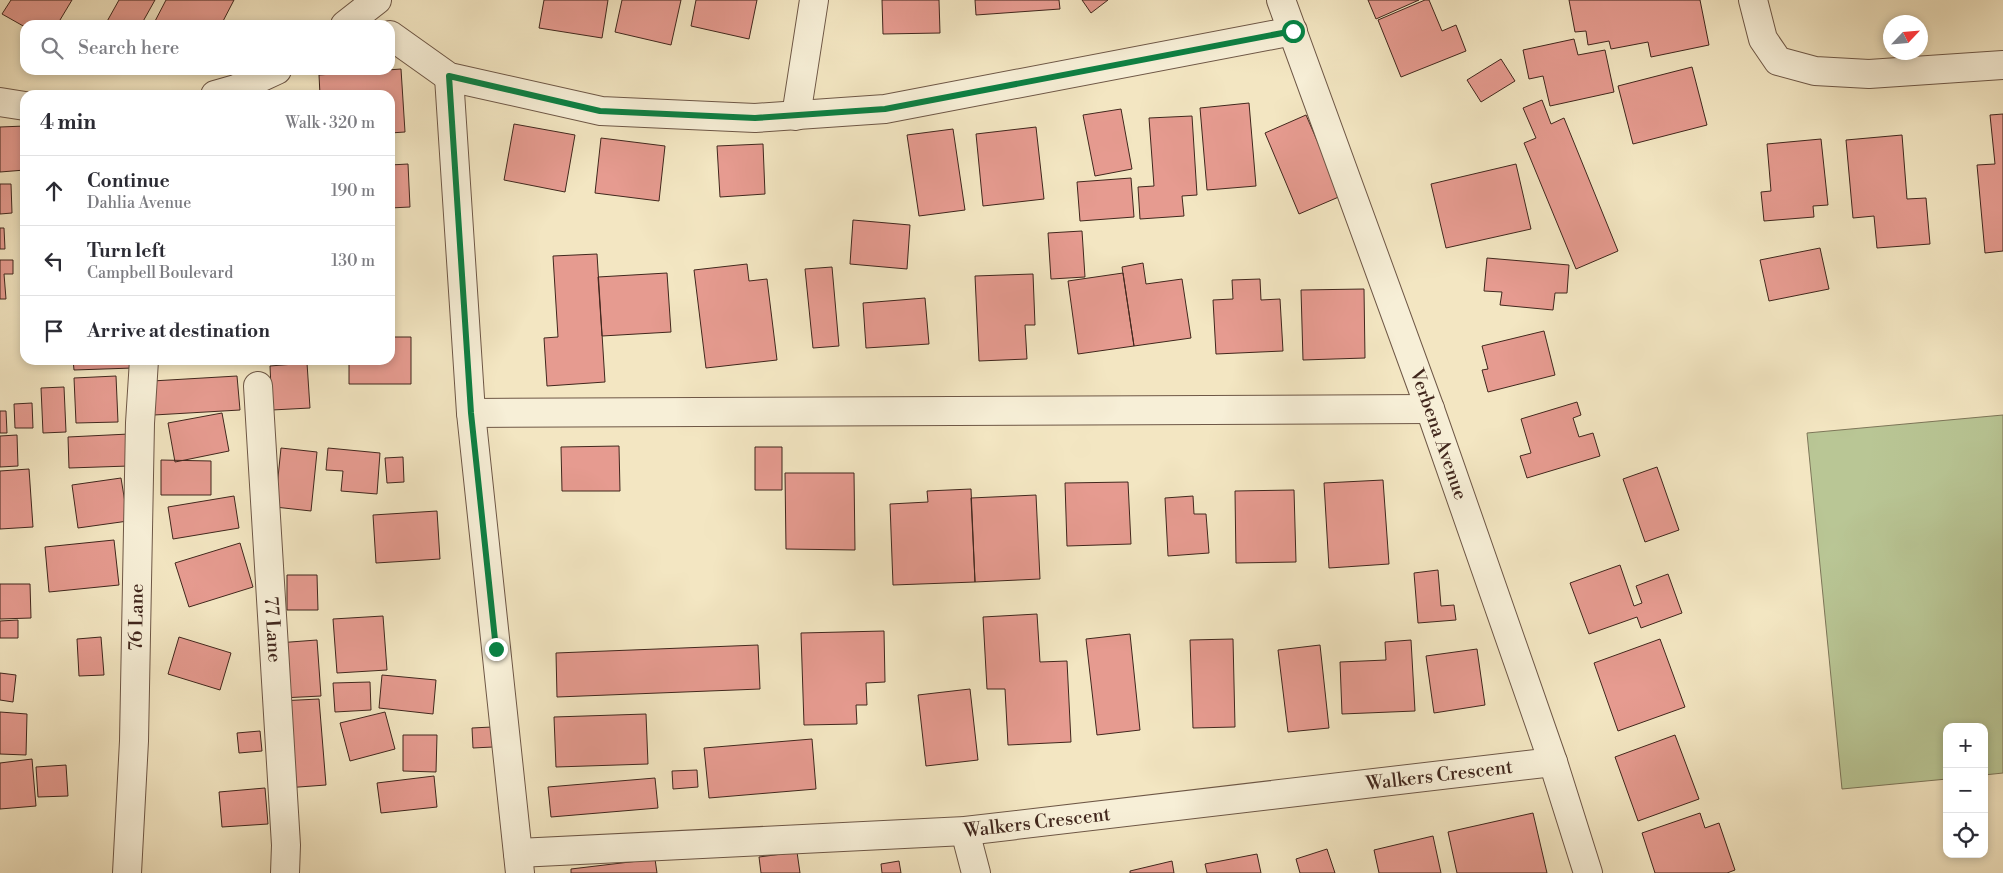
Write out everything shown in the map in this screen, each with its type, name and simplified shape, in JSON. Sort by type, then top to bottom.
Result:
[{"type":"street","points":[[796,116],[814,0]]},
{"type":"street","name":"Verbena Avenue","points":[[1281,0],[1430,409],[1554,762],[1588,873]]},
{"type":"street","points":[[1753,0],[1763,39],[1778,61],[1815,71],[1869,74],[2003,65]]},
{"type":"street","points":[[395,38],[449,76],[600,111],[755,118],[885,109],[1293,31]]},
{"type":"street","points":[[232,90],[266,75]]},
{"type":"street","points":[[449,76],[471,413],[519,863]]},
{"type":"street","points":[[0,102],[20,105]]},
{"type":"street","name":"76 Lane","points":[[127,873],[134,741],[140,423],[144,365]]},
{"type":"street","name":"77 Lane","points":[[258,386],[286,845],[285,873]]},
{"type":"street","points":[[471,413],[1430,409]]},
{"type":"street","name":"Walkers Crescent","points":[[519,863],[965,831],[1554,762]]},
{"type":"street","points":[[965,831],[976,873]]},
{"type":"green space","points":[[2003,415],[2003,773],[1988,775],[1988,723],[1943,723],[1943,779],[1842,789],[1807,433]]},
{"type":"building","points":[[11,0],[72,0],[60,20],[20,20],[20,24],[2,14]]},
{"type":"building","points":[[119,0],[155,0],[144,20],[108,20]]},
{"type":"building","points":[[166,0],[234,0],[224,20],[156,20]]},
{"type":"building","points":[[544,0],[608,0],[602,38],[539,28]]},
{"type":"building","points":[[622,0],[681,0],[671,45],[615,32]]},
{"type":"building","points":[[696,0],[757,0],[749,39],[691,26]]},
{"type":"building","points":[[882,0],[939,0],[940,33],[883,34]]},
{"type":"building","points":[[975,0],[1059,0],[1060,9],[976,15]]},
{"type":"building","points":[[1082,0],[1108,0],[1091,13]]},
{"type":"building","points":[[1368,0],[1419,0],[1376,19]]},
{"type":"building","points":[[1429,0],[1442,31],[1456,25],[1466,51],[1401,77],[1378,20]]},
{"type":"building","points":[[1569,0],[1700,0],[1709,45],[1651,57],[1648,42],[1611,49],[1609,41],[1588,45],[1586,31],[1575,32]]},
{"type":"building","points":[[1574,39],[1578,55],[1605,50],[1614,92],[1550,106],[1543,76],[1529,79],[1523,50]]},
{"type":"building","points":[[1501,59],[1515,81],[1481,102],[1467,80]]},
{"type":"building","points":[[1692,67],[1707,125],[1633,144],[1618,86]]},
{"type":"building","points":[[395,69],[401,69],[405,132],[395,133],[395,90],[320,90],[319,75],[395,75]]},
{"type":"building","points":[[1542,100],[1551,124],[1564,118],[1618,251],[1576,269],[1524,143],[1536,138],[1523,108]]},
{"type":"building","points":[[1249,103],[1256,186],[1207,190],[1200,108]]},
{"type":"building","points":[[1121,109],[1132,169],[1095,176],[1083,115]]},
{"type":"building","points":[[2003,114],[2003,251],[1985,253],[1977,165],[1995,164],[1990,115]]},
{"type":"building","points":[[1306,115],[1341,196],[1299,214],[1265,133]]},
{"type":"building","points":[[1192,116],[1197,195],[1182,196],[1184,216],[1140,219],[1138,187],[1154,186],[1149,118]]},
{"type":"building","points":[[514,124],[575,135],[565,192],[504,180]]},
{"type":"building","points":[[20,126],[20,170],[0,172],[0,127]]},
{"type":"building","points":[[1036,127],[1044,199],[983,206],[976,134]]},
{"type":"building","points":[[953,129],[965,210],[919,216],[907,135]]},
{"type":"building","points":[[1902,135],[1907,199],[1926,198],[1930,244],[1877,248],[1874,216],[1853,218],[1846,140]]},
{"type":"building","points":[[601,138],[665,146],[659,201],[595,193]]},
{"type":"building","points":[[1821,139],[1828,205],[1813,206],[1814,217],[1764,221],[1761,192],[1771,191],[1767,144]]},
{"type":"building","points":[[763,144],[765,194],[720,197],[717,146]]},
{"type":"building","points":[[408,164],[410,207],[395,208],[395,165]]},
{"type":"building","points":[[1516,164],[1531,229],[1446,248],[1431,184]]},
{"type":"building","points":[[1131,178],[1134,217],[1080,221],[1077,182]]},
{"type":"building","points":[[0,184],[11,184],[12,213],[0,214]]},
{"type":"building","points":[[853,220],[910,225],[907,269],[850,264]]},
{"type":"building","points":[[0,228],[4,228],[5,249],[0,249]]},
{"type":"building","points":[[1082,231],[1085,277],[1051,279],[1048,233]]},
{"type":"building","points":[[1820,248],[1829,289],[1769,301],[1760,260]]},
{"type":"building","points":[[597,254],[605,382],[547,386],[544,338],[558,337],[553,256]]},
{"type":"building","points":[[1487,258],[1569,265],[1567,293],[1555,293],[1553,310],[1500,305],[1502,292],[1484,291]]},
{"type":"building","points":[[0,260],[13,260],[13,274],[4,274],[6,299],[0,299]]},
{"type":"building","points":[[1143,263],[1146,284],[1182,279],[1191,338],[1134,346],[1122,267]]},
{"type":"building","points":[[747,264],[749,281],[767,279],[777,360],[706,368],[694,270]]},
{"type":"building","points":[[832,267],[839,346],[813,348],[805,269]]},
{"type":"building","points":[[667,273],[671,332],[602,336],[598,277]]},
{"type":"building","points":[[1123,273],[1134,346],[1078,354],[1068,281]]},
{"type":"building","points":[[1033,274],[1035,325],[1025,325],[1027,359],[979,361],[975,276]]},
{"type":"building","points":[[1260,279],[1261,300],[1280,299],[1283,351],[1216,354],[1213,300],[1233,299],[1232,280]]},
{"type":"building","points":[[1364,289],[1365,358],[1303,360],[1301,290]]},
{"type":"building","points":[[925,298],[929,344],[866,348],[863,303]]},
{"type":"building","points":[[1544,331],[1555,375],[1488,392],[1482,370],[1488,369],[1482,346]]},
{"type":"building","points":[[395,337],[411,337],[411,384],[349,384],[349,365],[395,365]]},
{"type":"building","points":[[74,365],[133,365],[133,368],[74,370]]},
{"type":"building","points":[[307,365],[310,408],[272,410],[270,366]]},
{"type":"building","points":[[116,376],[118,422],[76,423],[74,378]]},
{"type":"building","points":[[237,376],[240,410],[154,415],[152,381]]},
{"type":"building","points":[[64,387],[66,432],[43,433],[41,388]]},
{"type":"building","points":[[1577,402],[1581,415],[1573,418],[1579,437],[1593,433],[1600,456],[1527,478],[1520,456],[1531,453],[1521,419]]},
{"type":"building","points":[[32,403],[33,428],[15,428],[14,404]]},
{"type":"building","points":[[0,411],[6,411],[7,433],[0,433]]},
{"type":"building","points":[[222,413],[229,451],[175,462],[168,423]]},
{"type":"building","points":[[129,434],[129,466],[69,468],[68,437]]},
{"type":"building","points":[[17,435],[18,466],[0,467],[0,436]]},
{"type":"building","points":[[619,446],[620,491],[562,491],[561,447]]},
{"type":"building","points":[[755,447],[782,447],[782,490],[755,490]]},
{"type":"building","points":[[281,448],[317,452],[311,511],[275,507]]},
{"type":"building","points":[[328,448],[380,453],[377,494],[341,491],[343,471],[326,470]]},
{"type":"building","points":[[403,457],[404,482],[387,483],[385,458]]},
{"type":"building","points":[[161,460],[211,461],[211,495],[161,495]]},
{"type":"building","points":[[1657,467],[1679,530],[1645,542],[1623,479]]},
{"type":"building","points":[[29,469],[33,527],[0,529],[0,471]]},
{"type":"building","points":[[785,473],[854,473],[855,550],[786,549]]},
{"type":"building","points":[[121,478],[128,521],[78,528],[72,485]]},
{"type":"building","points":[[1383,480],[1389,564],[1329,568],[1324,483]]},
{"type":"building","points":[[1128,482],[1131,544],[1067,546],[1065,483]]},
{"type":"building","points":[[971,489],[975,582],[893,585],[890,504],[928,502],[927,491]]},
{"type":"building","points":[[1294,490],[1296,562],[1236,563],[1235,491]]},
{"type":"building","points":[[1036,495],[1040,579],[975,582],[971,498]]},
{"type":"building","points":[[234,496],[239,528],[173,539],[168,507]]},
{"type":"building","points":[[1193,496],[1194,514],[1206,514],[1209,553],[1168,556],[1165,498]]},
{"type":"building","points":[[437,511],[440,559],[376,563],[373,515]]},
{"type":"building","points":[[114,540],[119,585],[49,592],[45,547]]},
{"type":"building","points":[[240,543],[253,587],[189,607],[175,563]]},
{"type":"building","points":[[1620,565],[1634,606],[1642,603],[1636,586],[1668,574],[1682,613],[1641,628],[1637,617],[1589,634],[1570,583]]},
{"type":"building","points":[[1438,570],[1441,606],[1454,605],[1456,620],[1418,623],[1414,573]]},
{"type":"building","points":[[287,575],[317,575],[318,610],[287,610]]},
{"type":"building","points":[[0,584],[30,584],[31,618],[0,619]]},
{"type":"building","points":[[1037,614],[1040,662],[1067,661],[1071,742],[1008,745],[1005,689],[987,689],[983,617]]},
{"type":"building","points":[[383,616],[387,670],[337,673],[333,619]]},
{"type":"building","points":[[18,620],[18,638],[0,638],[0,621]]},
{"type":"building","points":[[884,631],[885,682],[866,683],[867,705],[856,705],[857,724],[804,725],[801,633]]},
{"type":"building","points":[[1130,634],[1140,730],[1097,735],[1086,639]]},
{"type":"building","points":[[101,637],[104,675],[79,676],[77,639]]},
{"type":"building","points":[[179,637],[231,653],[220,690],[168,674]]},
{"type":"building","points":[[1233,639],[1235,727],[1193,728],[1190,640]]},
{"type":"building","points":[[1660,639],[1685,707],[1618,731],[1594,663]]},
{"type":"building","points":[[317,640],[321,696],[281,698],[277,643]]},
{"type":"building","points":[[1411,640],[1415,711],[1342,714],[1340,662],[1386,660],[1385,642]]},
{"type":"building","points":[[758,645],[760,689],[557,697],[556,653]]},
{"type":"building","points":[[1320,645],[1329,728],[1288,732],[1278,650]]},
{"type":"building","points":[[1477,649],[1485,705],[1434,713],[1426,656]]},
{"type":"building","points":[[0,673],[16,675],[13,702],[0,700]]},
{"type":"building","points":[[382,675],[436,680],[433,714],[379,708]]},
{"type":"building","points":[[370,682],[371,710],[335,712],[333,683]]},
{"type":"building","points":[[970,689],[978,760],[926,766],[918,695]]},
{"type":"building","points":[[319,699],[326,785],[285,788],[279,701]]},
{"type":"building","points":[[0,712],[27,714],[26,755],[0,754]]},
{"type":"building","points":[[385,712],[395,749],[350,761],[340,723]]},
{"type":"building","points":[[646,714],[648,764],[556,767],[554,717]]},
{"type":"building","points":[[492,727],[493,747],[473,748],[472,728]]},
{"type":"building","points":[[260,731],[262,751],[239,753],[237,733]]},
{"type":"building","points":[[403,735],[437,735],[436,772],[403,771]]},
{"type":"building","points":[[1675,735],[1699,799],[1638,821],[1615,757]]},
{"type":"building","points":[[812,739],[816,789],[709,798],[704,748]]},
{"type":"building","points":[[32,759],[36,806],[0,809],[0,763]]},
{"type":"building","points":[[66,765],[68,796],[38,797],[36,767]]},
{"type":"building","points":[[697,770],[698,787],[673,789],[672,771]]},
{"type":"building","points":[[434,776],[437,807],[381,813],[377,783]]},
{"type":"building","points":[[655,778],[658,808],[551,817],[548,787]]},
{"type":"building","points":[[265,788],[268,824],[222,827],[219,792]]},
{"type":"building","points":[[1533,813],[1547,873],[1457,873],[1448,832]]},
{"type":"building","points":[[1700,813],[1705,828],[1719,823],[1735,870],[1727,873],[1655,873],[1642,833]]},
{"type":"building","points":[[1433,836],[1441,873],[1379,873],[1374,850]]},
{"type":"building","points":[[1327,849],[1335,873],[1300,873],[1296,859]]},
{"type":"building","points":[[797,852],[800,873],[761,873],[759,857]]},
{"type":"building","points":[[1257,854],[1261,873],[1207,873],[1205,864]]},
{"type":"building","points":[[655,859],[657,873],[571,873],[571,869]]},
{"type":"building","points":[[899,861],[901,873],[882,873],[881,864]]},
{"type":"building","points":[[1172,861],[1174,873],[1130,873],[1130,871]]},
{"type":"route","points":[[496,649],[471,413],[449,76],[600,111],[755,118],[796,116],[885,109],[1293,31]]}]
